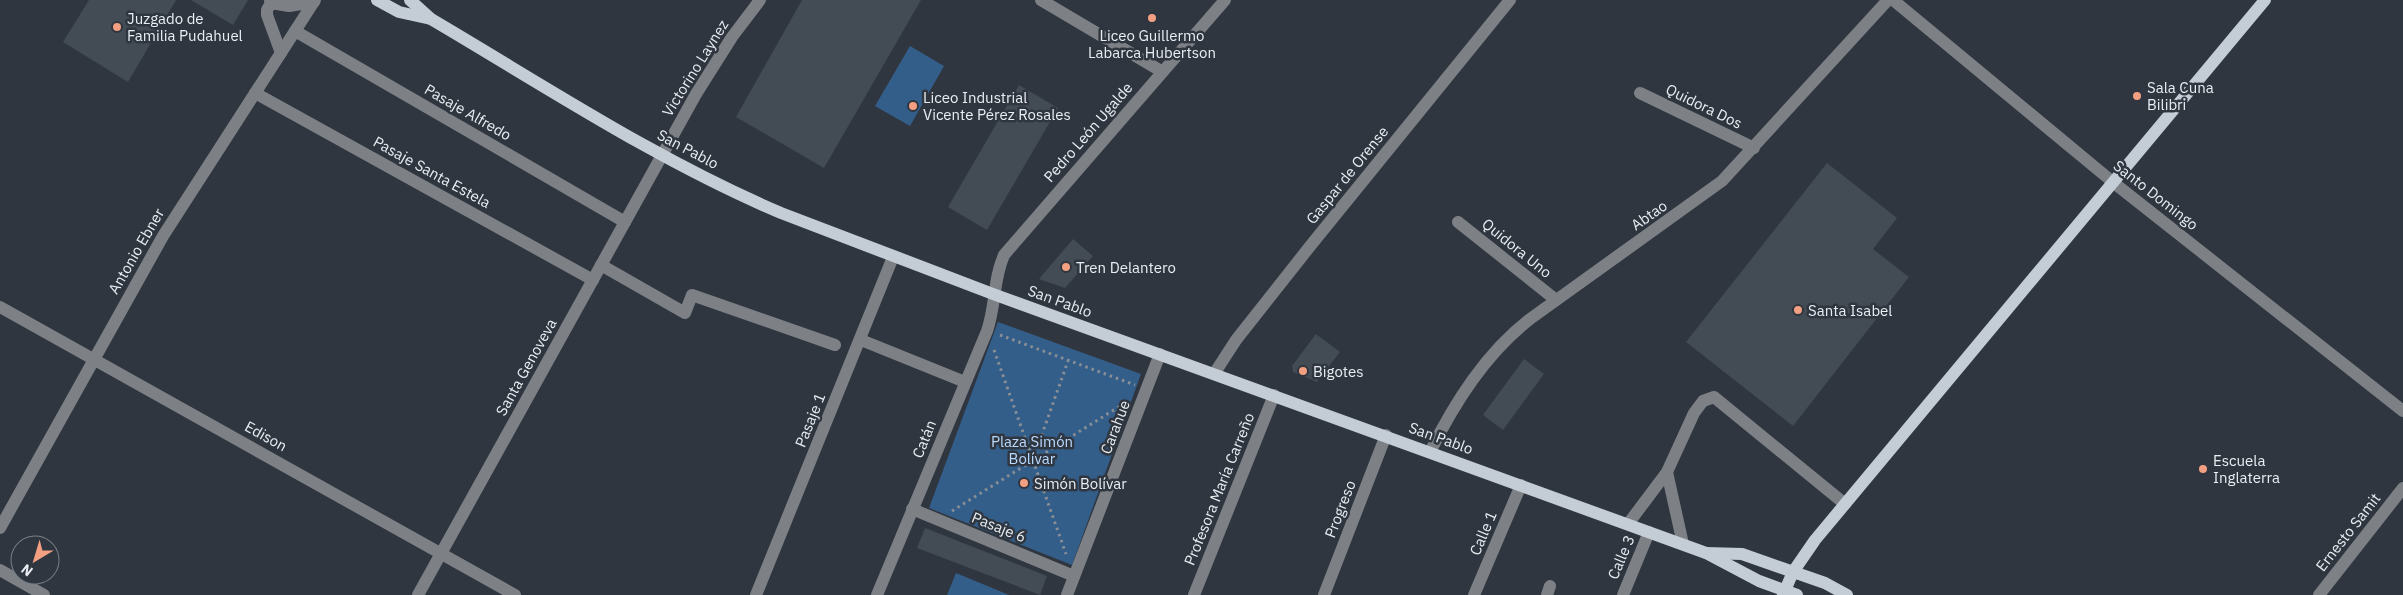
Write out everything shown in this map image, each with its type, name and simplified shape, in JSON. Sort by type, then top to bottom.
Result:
[{"type":"main road","name":"San Pablo","points":[[377,0],[399,12],[431,19]]},
{"type":"main road","name":"San Pablo","points":[[410,0],[431,19],[662,155],[747,199],[893,257],[993,294],[1683,544],[1706,553],[1758,581],[1788,593]]},
{"type":"main road","points":[[1788,593],[1793,572],[1807,551],[2266,0]]},
{"type":"main road","name":"San Pablo","points":[[1706,553],[1742,554],[1825,583],[1847,595]]},
{"type":"street","name":"Victorino Laynez","points":[[662,155],[717,59],[760,0]]},
{"type":"street","points":[[1041,0],[1162,72]]},
{"type":"street","name":"Pedro León Ugalde","points":[[993,294],[998,269],[1004,255],[1225,0]]},
{"type":"street","name":"Gaspar de Orense","points":[[1214,374],[1236,340],[1305,252],[1510,0]]},
{"type":"street","name":"Abtao","points":[[1430,452],[1474,378],[1501,342],[1556,300],[1722,181],[1888,0]]},
{"type":"street","name":"Santo Domingo","points":[[1893,0],[2114,183],[2403,411]]},
{"type":"street","points":[[281,53],[267,16],[267,10],[271,1],[289,6],[314,1]]},
{"type":"street","name":"Antonio Ebner","points":[[0,528],[167,228],[314,1]]},
{"type":"street","name":"Pasaje Alfredo","points":[[296,31],[625,222]]},
{"type":"street","name":"Pasaje Santa Estela","points":[[255,93],[593,280]]},
{"type":"street","name":"Quidora Dos","points":[[1640,93],[1754,148]]},
{"type":"street","name":"Santa Genoveva","points":[[418,595],[662,155]]},
{"type":"street","name":"Quidora Uno","points":[[1458,222],[1556,300]]},
{"type":"street","name":"Pasaje 1","points":[[756,595],[861,340],[893,257]]},
{"type":"street","points":[[601,265],[685,313],[692,295],[835,345]]},
{"type":"street","name":"Catán","points":[[877,595],[987,331],[992,316],[993,294]]},
{"type":"street","name":"Edison","points":[[0,307],[515,595]]},
{"type":"street","points":[[861,340],[965,382]]},
{"type":"street","name":"Carahue","points":[[1067,595],[1160,354]]},
{"type":"street","name":"Profesora María Carreño","points":[[1194,595],[1274,395]]},
{"type":"street","points":[[1628,524],[1667,472],[1694,413],[1703,401],[1714,397],[1845,504]]},
{"type":"street","name":"Progreso","points":[[1324,595],[1386,435]]},
{"type":"street","points":[[1667,472],[1683,544]]},
{"type":"street","name":"Calle 1","points":[[1474,595],[1521,485]]},
{"type":"street","name":"Ernesto Samit","points":[[2319,595],[2403,488]]},
{"type":"street","name":"Pasaje 6","points":[[912,509],[1074,576]]},
{"type":"street","name":"Calle 3","points":[[1623,595],[1650,532]]},
{"type":"street","points":[[0,570],[44,595]]},
{"type":"path","points":[[987,331],[1147,390]]},
{"type":"path","points":[[987,331],[1074,576]]},
{"type":"path","points":[[1033,460],[1068,361]]},
{"type":"path","points":[[937,520],[1147,390]]},
{"type":"green space","points":[[910,46],[944,66],[910,126],[875,106]]},
{"type":"green space","name":"Plaza Simón Bolívar","points":[[998,322],[1141,374],[1072,565],[929,508]]},
{"type":"green space","points":[[956,573],[1009,595],[947,595]]},
{"type":"building","name":"Juzgado de Familia Pudahuel","points":[[89,0],[176,0],[128,82],[63,42]]},
{"type":"building","points":[[191,0],[248,0],[233,25]]},
{"type":"building","points":[[802,0],[921,0],[824,168],[736,117]]},
{"type":"building","points":[[1019,85],[1058,108],[987,230],[948,207]]},
{"type":"building","name":"Santa Isabel","points":[[1827,163],[1897,218],[1873,249],[1909,277],[1793,426],[1686,342]]},
{"type":"building","name":"Tren Delantero","points":[[1073,239],[1093,256],[1065,288],[1039,279]]},
{"type":"building","points":[[1316,334],[1340,352],[1317,382],[1293,372],[1292,366]]},
{"type":"building","points":[[1524,359],[1544,374],[1503,430],[1483,415]]},
{"type":"building","points":[[925,528],[1047,576],[1040,595],[917,548]]},
{"type":"place","name":"Liceo Guillermo Labarca Hubertson","points":[[1152,18]]},
{"type":"place","name":"Juzgado de Familia Pudahuel","points":[[117,27]]},
{"type":"place","name":"Sala Cuna Bilibri","points":[[2137,96]]},
{"type":"place","name":"Liceo Industrial Vicente Pérez Rosales","points":[[913,106]]},
{"type":"place","name":"Tren Delantero","points":[[1066,267]]},
{"type":"place","name":"Santa Isabel","points":[[1798,310]]},
{"type":"place","name":"Bigotes","points":[[1303,371]]},
{"type":"place","name":"Escuela Inglaterra","points":[[2203,469]]},
{"type":"place","name":"Simón Bolívar","points":[[1024,483]]}]
